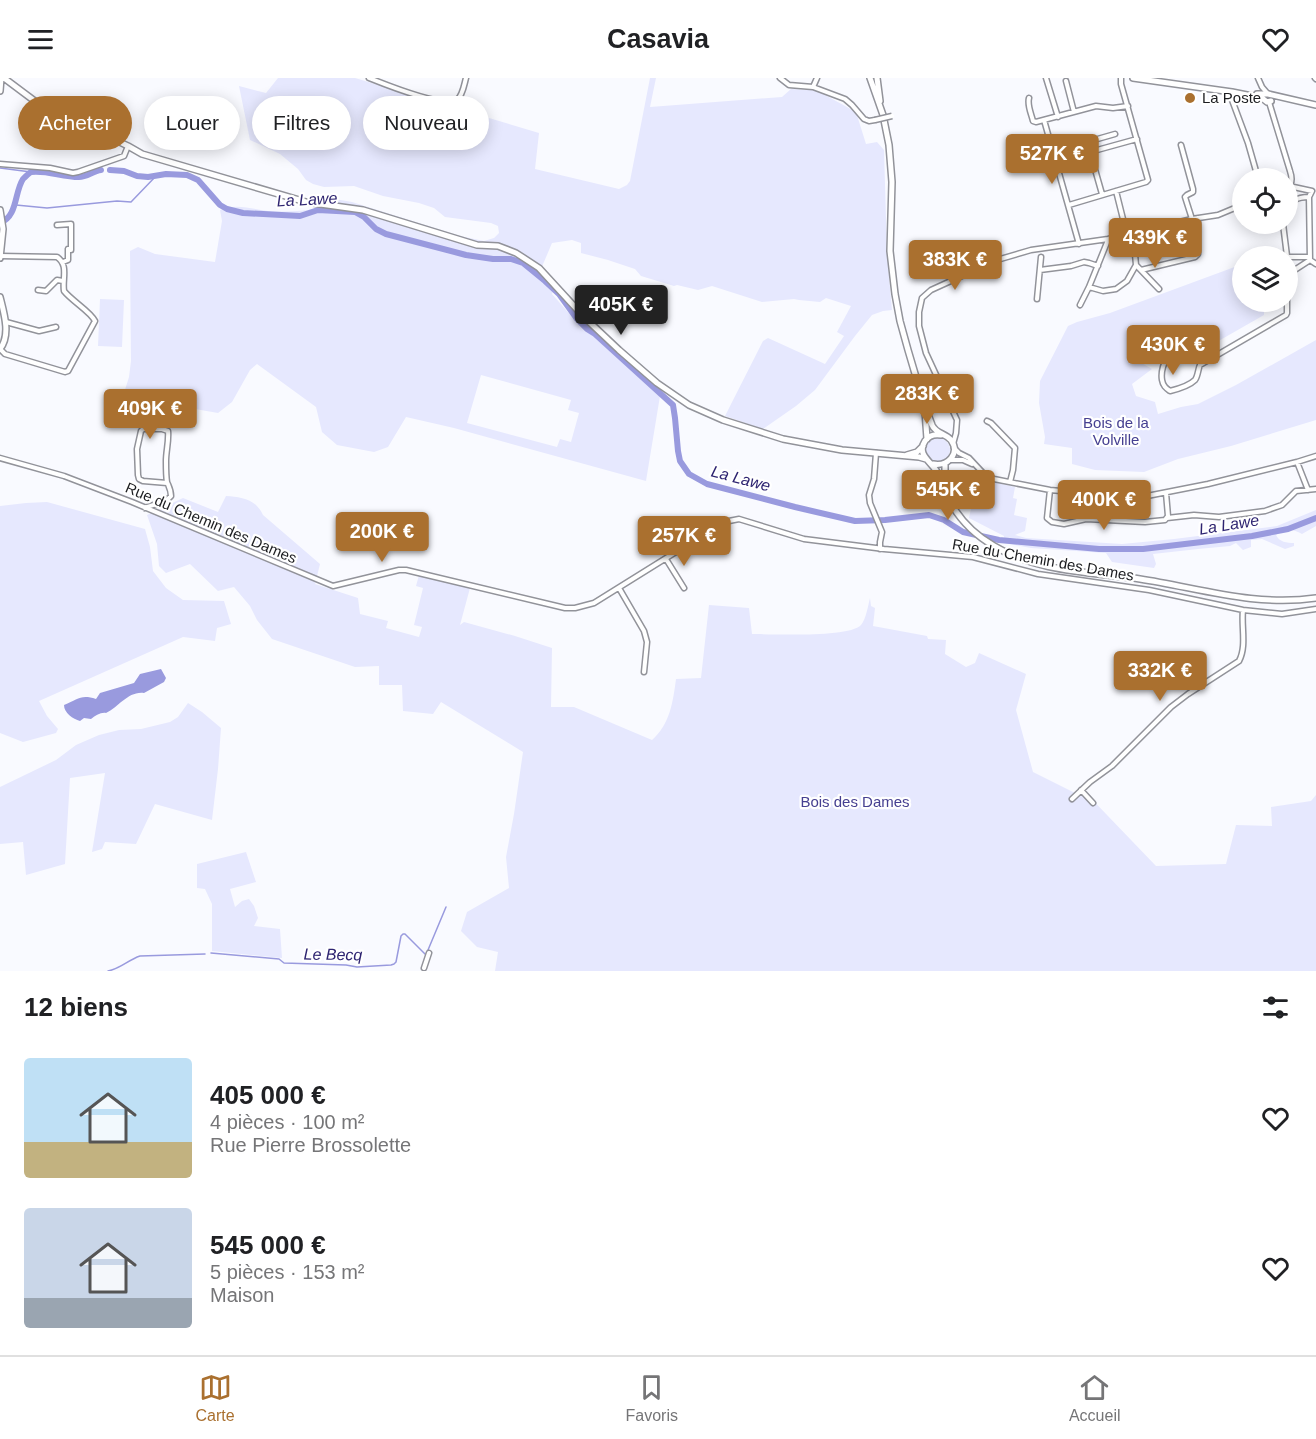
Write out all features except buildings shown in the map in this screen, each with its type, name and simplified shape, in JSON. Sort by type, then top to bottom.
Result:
[{"type":"main road","points":[[0,91],[3,78],[28,96]]},
{"type":"main road","points":[[870,78],[880,105]]},
{"type":"main road","points":[[877,78],[880,105],[889,145],[892,182],[890,241],[892,272],[900,321],[924,404],[934,429],[949,439],[953,446],[953,455],[948,462],[945,490]]},
{"type":"main road","points":[[1133,78],[1162,80],[1313,105]]},
{"type":"main road","points":[[132,148],[142,154],[306,202],[352,208],[477,245],[498,246],[521,256],[539,268],[584,317],[620,350],[657,383],[689,405],[723,420],[783,439],[842,450],[926,459]]},
{"type":"main road","points":[[0,210],[2,223],[0,257]]},
{"type":"main road","points":[[0,297],[6,322],[4,344],[0,349]]},
{"type":"main road","points":[[924,404],[927,439]]},
{"type":"main road","points":[[905,456],[917,452],[927,439],[934,435],[943,435]]},
{"type":"main road","points":[[923,446],[923,454],[938,471],[954,508],[970,528],[996,548],[1023,560],[1041,565],[1142,579],[1253,600],[1296,601],[1316,598]]},
{"type":"main road","points":[[933,464],[948,462]]},
{"type":"street","points":[[369,78],[418,96],[449,102],[458,99],[466,78]]},
{"type":"street","points":[[780,78],[789,85],[813,87],[845,99],[864,119],[869,121],[891,116]]},
{"type":"street","points":[[813,87],[817,78]]},
{"type":"street","points":[[1046,78],[1058,117]]},
{"type":"street","points":[[1068,205],[1146,182],[1148,178],[1121,78]]},
{"type":"street","points":[[1258,78],[1268,98],[1289,168]]},
{"type":"street","points":[[1066,81],[1074,112]]},
{"type":"street","points":[[1232,92],[1232,100],[1248,142],[1254,168]]},
{"type":"street","points":[[1029,98],[1033,121],[1036,122],[1096,106],[1113,108],[1128,106]]},
{"type":"street","points":[[1044,120],[1079,244]]},
{"type":"street","points":[[1102,194],[1087,142],[1115,134]]},
{"type":"street","points":[[1090,152],[1137,139]]},
{"type":"street","points":[[1181,145],[1193,189],[1193,192],[1185,197],[1192,219]]},
{"type":"street","points":[[0,164],[78,172],[124,156],[126,150]]},
{"type":"street","points":[[1298,189],[1314,191]]},
{"type":"street","points":[[1089,287],[1103,291],[1116,289],[1127,281],[1136,265],[1135,254],[1127,235],[1116,191]]},
{"type":"street","points":[[1310,258],[1309,197],[1314,191]]},
{"type":"street","points":[[1298,198],[1309,197]]},
{"type":"street","points":[[1232,209],[1218,215],[1108,239],[1031,250],[997,260],[931,290],[922,298],[919,326],[926,353],[957,420],[953,446],[988,477],[1050,490],[1137,498],[1316,456]]},
{"type":"street","points":[[1141,270],[1191,259],[1198,254],[1198,218]]},
{"type":"street","points":[[57,225],[71,224],[71,250],[68,249],[68,260],[63,262]]},
{"type":"street","points":[[1080,305],[1108,239]]},
{"type":"street","points":[[0,257],[57,257],[63,262]]},
{"type":"street","points":[[1037,299],[1041,257]]},
{"type":"street","points":[[1298,257],[1310,258],[1316,264]]},
{"type":"street","points":[[1210,358],[1185,345],[1173,348],[1169,352],[1163,369],[1164,387],[1170,391],[1195,380],[1197,367],[1286,315],[1287,279],[1290,273],[1310,258]]},
{"type":"street","points":[[0,349],[15,357],[68,371],[95,321],[92,315],[74,302],[64,291],[63,262]]},
{"type":"street","points":[[1040,270],[1084,262],[1098,267]]},
{"type":"street","points":[[1136,265],[1159,289]]},
{"type":"street","points":[[38,291],[45,291],[57,280],[63,280]]},
{"type":"street","points":[[6,322],[39,331],[56,327]]},
{"type":"street","points":[[987,421],[1015,448],[1010,482]]},
{"type":"street","points":[[943,435],[951,433],[956,428]]},
{"type":"street","points":[[144,508],[162,503],[171,496],[171,492],[167,483],[168,431],[143,429],[137,449],[139,479],[167,483]]},
{"type":"street","points":[[876,453],[874,478],[869,495],[882,532],[880,549]]},
{"type":"street","name":"Rue du Chemin des Dames","points":[[0,458],[64,476],[333,586],[406,570],[565,608],[575,608],[594,603],[724,522],[739,519],[804,539],[880,549],[973,556],[1038,574],[1149,590],[1243,610],[1282,614],[1316,609]]},
{"type":"street","points":[[948,462],[963,460],[975,466]]},
{"type":"street","points":[[1297,462],[1308,490]]},
{"type":"street","points":[[1050,490],[1047,518],[1052,522],[1067,524],[1071,521],[1086,519],[1145,522],[1194,515],[1219,517],[1265,511],[1282,505],[1293,492],[1316,489]]},
{"type":"street","points":[[1166,493],[1167,518]]},
{"type":"street","points":[[666,559],[684,588]]},
{"type":"street","points":[[618,588],[644,631],[647,642],[645,672]]},
{"type":"street","points":[[1072,799],[1112,766],[1171,707],[1239,661],[1243,643],[1243,610]]},
{"type":"street","points":[[1081,790],[1094,803]]},
{"type":"street","points":[[424,970],[429,953]]},
{"type":"green space","points":[[278,78],[355,78],[415,96],[363,96],[363,150],[489,150],[489,118],[539,133],[535,169],[619,189],[630,181],[650,78],[656,78],[650,107],[782,97],[791,89],[816,90],[856,112],[866,144],[877,142],[884,150],[887,253],[892,310],[872,315],[815,390],[763,429],[725,416],[763,341],[768,338],[825,364],[844,336],[837,332],[851,306],[826,298],[820,302],[794,299],[762,302],[712,286],[698,290],[674,286],[641,276],[635,269],[581,253],[581,243],[572,240],[552,243],[541,269],[555,286],[552,294],[574,319],[660,396],[646,481],[406,417],[388,447],[374,452],[337,445],[322,432],[316,407],[257,364],[250,370],[232,402],[218,413],[161,403],[151,397],[151,424],[132,420],[132,394],[135,394],[124,393],[131,361],[130,251],[138,247],[155,254],[215,262],[222,221],[220,210],[238,207],[268,211],[299,211],[317,208],[315,201],[328,203],[335,199],[484,241],[494,238],[499,233],[498,226],[491,223],[445,217],[434,208],[419,203],[383,196],[354,186],[324,187],[313,184],[280,154],[271,150],[351,150],[351,96],[252,96],[252,141],[239,86],[266,93]],"holes":[[[481,375],[571,400],[568,410],[579,413],[571,442],[560,439],[557,447],[467,423]]]},
{"type":"green space","name":"Bois de la Volville","points":[[1232,268],[1232,312],[1264,312],[1264,315],[1208,347],[1187,342],[1167,341],[1159,345],[1136,347],[1138,361],[1152,369],[1132,384],[1136,396],[1155,402],[1158,414],[1198,404],[1316,340],[1316,420],[1231,446],[1178,459],[1144,472],[1095,470],[1072,464],[1072,448],[1044,444],[1045,437],[1039,403],[1040,381],[1068,326]]},
{"type":"green space","points":[[100,299],[124,300],[122,347],[98,346]]},
{"type":"green space","points":[[938,438],[943,439],[949,445],[949,455],[943,461],[938,462],[933,461],[927,455],[926,450],[927,445],[933,439]]},
{"type":"green space","points":[[978,475],[988,481],[1015,487],[1013,498],[1017,499],[1014,515],[1027,518],[1025,531],[1015,535],[1026,538],[1122,544],[1174,539],[1277,526],[1316,510],[1316,526],[1302,534],[1289,530],[1276,535],[1281,541],[1294,543],[1294,546],[1285,549],[1262,539],[1251,540],[1251,547],[1243,550],[1236,543],[1230,546],[1153,554],[1156,564],[1154,568],[1112,562],[1106,553],[1031,548],[1004,543],[1004,536],[969,518]]},
{"type":"green space","name":"Bois des Dames","points":[[226,496],[242,498],[256,505],[263,515],[320,564],[315,584],[358,598],[360,614],[388,621],[386,628],[419,637],[422,627],[414,625],[423,588],[416,586],[419,575],[470,588],[460,625],[464,622],[552,648],[551,707],[574,707],[652,740],[667,720],[676,679],[701,678],[709,605],[749,608],[752,634],[827,634],[854,629],[861,625],[866,616],[870,598],[871,606],[875,608],[873,626],[927,636],[928,639],[946,640],[945,654],[966,667],[975,663],[979,653],[1026,674],[1016,710],[1033,772],[1075,793],[1083,790],[1156,866],[1226,864],[1236,825],[1272,826],[1271,807],[1311,801],[1316,795],[1316,971],[495,971],[498,952],[477,947],[461,931],[467,912],[509,888],[506,857],[523,752],[441,702],[433,714],[403,711],[402,685],[379,685],[379,666],[355,667],[272,639],[234,587],[218,591],[190,564],[166,573],[159,566],[157,544],[147,515],[183,498],[218,512]]},
{"type":"green space","points":[[47,502],[145,529],[153,571],[166,588],[183,600],[224,601],[231,624],[217,628],[215,641],[183,637],[39,701],[47,716],[58,729],[56,733],[23,742],[0,733],[0,506]]},
{"type":"green space","points":[[188,703],[221,728],[212,820],[155,804],[136,844],[105,842],[102,849],[92,852],[105,773],[70,778],[65,864],[26,875],[23,842],[0,844],[0,787],[56,760],[76,745],[99,735],[170,722],[178,717]]},
{"type":"green space","points":[[246,852],[256,882],[230,889],[235,907],[249,899],[258,918],[254,926],[280,929],[282,958],[212,951],[212,904],[205,889],[197,888],[197,864]]},
{"type":"water","points":[[161,669],[166,678],[164,682],[144,693],[133,694],[106,713],[80,721],[66,711],[64,705],[83,697],[96,699],[100,693],[134,683],[140,674]]},
{"type":"waterway","points":[[0,168],[31,172]]},
{"type":"waterway","name":"La Lawe","points":[[0,223],[10,215],[20,185],[31,172],[79,177],[101,170]]},
{"type":"waterway","name":"La Lawe","points":[[110,170],[148,177],[166,174],[187,175],[198,180],[220,205],[243,213],[300,216],[318,210],[355,212],[386,234],[466,255],[511,259],[523,263],[559,294],[587,329],[673,405],[680,461],[689,474],[707,484],[855,521],[929,515],[944,520],[963,532],[999,540],[1099,549],[1143,549],[1252,536],[1288,529],[1316,518]]},
{"type":"waterway","points":[[16,205],[47,208],[117,201],[131,202],[156,176]]},
{"type":"waterway","name":"Le Becq","points":[[428,950],[446,907]]},
{"type":"waterway","name":"Le Becq","points":[[211,953],[279,959],[284,963],[357,967],[391,965],[396,962],[401,936],[405,934],[425,954]]},
{"type":"waterway","name":"Le Becq","points":[[108,971],[140,956],[205,954]]},
{"type":"place","name":"La Poste","points":[[1190,98]]}]
